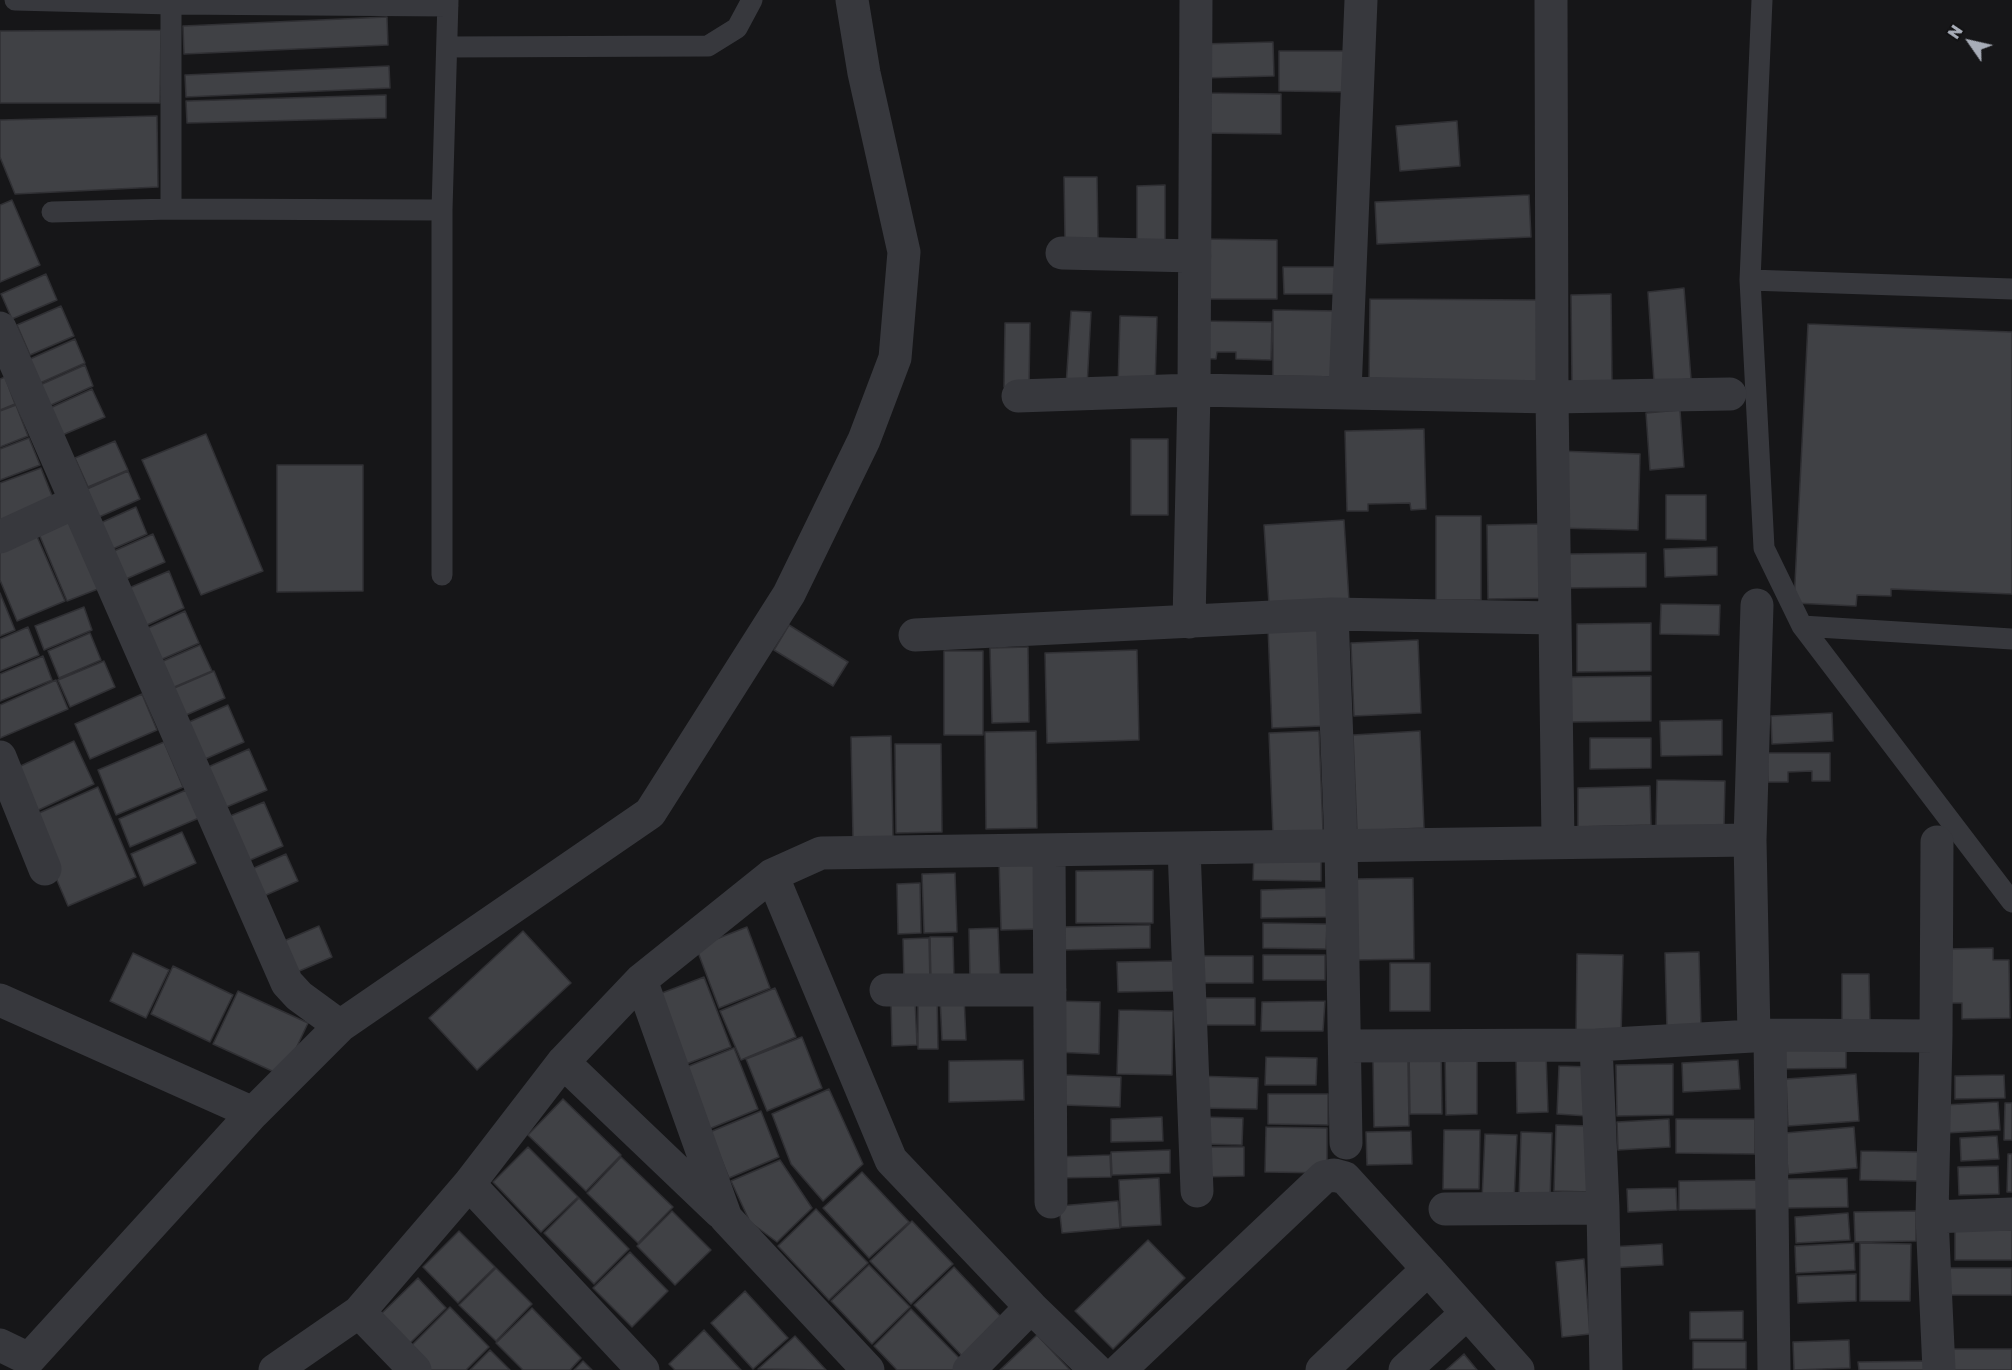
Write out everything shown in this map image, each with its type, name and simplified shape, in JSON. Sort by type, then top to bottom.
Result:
[{"type":"street","points":[[16,1358],[340,1026],[650,813],[789,594],[864,440],[895,358],[904,252],[864,73],[852,0]]},
{"type":"street","points":[[1189,622],[1194,390],[1196,0]]},
{"type":"street","points":[[1345,392],[1361,0]]},
{"type":"street","points":[[1551,0],[1552,397],[1558,842]]},
{"type":"street","points":[[1062,253],[1195,256]]},
{"type":"street","points":[[0,328],[287,983],[299,996],[340,1026]]},
{"type":"street","points":[[1018,396],[1194,390],[1552,397],[1730,394]]},
{"type":"street","points":[[0,537],[76,502]]},
{"type":"street","points":[[1757,605],[1750,840],[1762,1036],[1774,1370]]},
{"type":"street","points":[[915,635],[1332,614],[1555,618]]},
{"type":"street","points":[[1332,614],[1341,845],[1346,1143]]},
{"type":"street","points":[[0,757],[45,868]]},
{"type":"street","points":[[275,1370],[358,1312],[469,1184],[563,1062],[641,980],[772,875],[822,853],[1750,840]]},
{"type":"street","points":[[1937,842],[1932,1216],[1939,1370]]},
{"type":"street","points":[[1184,848],[1197,1191]]},
{"type":"street","points":[[1049,850],[1051,1202]]},
{"type":"street","points":[[772,875],[891,1160],[1031,1306],[1096,1370]]},
{"type":"street","points":[[641,980],[726,1218]]},
{"type":"street","points":[[886,990],[1050,990]]},
{"type":"street","points":[[0,1000],[254,1113]]},
{"type":"street","points":[[1345,1046],[1596,1045],[1762,1036],[1936,1036]]},
{"type":"street","points":[[1596,1045],[1603,1208],[1606,1370]]},
{"type":"street","points":[[563,1062],[726,1218],[868,1370]]},
{"type":"street","points":[[1120,1370],[1324,1177],[1334,1175],[1345,1178],[1518,1370]]},
{"type":"street","points":[[469,1184],[643,1370]]},
{"type":"street","points":[[1445,1209],[1603,1208]]},
{"type":"street","points":[[1932,1216],[2012,1214]]},
{"type":"street","points":[[1322,1370],[1428,1269]]},
{"type":"street","points":[[969,1370],[1031,1306]]},
{"type":"street","points":[[358,1312],[415,1370]]},
{"type":"street","points":[[1405,1370],[1467,1312]]},
{"type":"lane","points":[[15,0],[171,4],[448,3],[442,210],[442,575]]},
{"type":"lane","points":[[447,47],[708,46],[737,28],[752,0]]},
{"type":"lane","points":[[1762,0],[1750,280],[1764,548],[1802,626],[2012,902]]},
{"type":"lane","points":[[171,4],[171,209]]},
{"type":"lane","points":[[52,212],[171,209],[442,210]]},
{"type":"lane","points":[[1750,280],[2012,289]]},
{"type":"lane","points":[[1802,626],[2012,639]]},
{"type":"building","points":[[387,17],[388,45],[184,54],[183,26]]},
{"type":"building","points":[[161,30],[160,103],[0,103],[0,31]]},
{"type":"building","points":[[1273,42],[1274,76],[1203,78],[1201,44]]},
{"type":"building","points":[[1279,51],[1351,51],[1351,92],[1279,91]]},
{"type":"building","points":[[389,66],[390,88],[186,97],[185,75]]},
{"type":"building","points":[[1200,93],[1281,94],[1281,134],[1199,133]]},
{"type":"building","points":[[386,95],[386,118],[187,123],[186,101]]},
{"type":"building","points":[[157,116],[158,187],[15,194],[0,157],[0,120]]},
{"type":"building","points":[[1457,121],[1460,166],[1400,171],[1396,126]]},
{"type":"building","points":[[1064,177],[1097,177],[1098,240],[1065,240]]},
{"type":"building","points":[[1165,185],[1165,250],[1137,251],[1137,186]]},
{"type":"building","points":[[1529,195],[1531,237],[1377,244],[1375,202]]},
{"type":"building","points":[[12,200],[40,265],[0,282],[0,205]]},
{"type":"building","points":[[1200,239],[1277,240],[1277,299],[1200,299]]},
{"type":"building","points":[[1283,267],[1343,267],[1343,294],[1284,294]]},
{"type":"building","points":[[46,274],[57,300],[12,319],[1,294]]},
{"type":"building","points":[[1684,288],[1691,379],[1654,382],[1648,292]]},
{"type":"building","points":[[1611,294],[1612,384],[1572,385],[1571,295]]},
{"type":"building","points":[[1370,299],[1539,300],[1538,387],[1369,385]]},
{"type":"building","points":[[61,306],[74,336],[30,355],[17,325]]},
{"type":"building","points":[[1273,310],[1342,311],[1341,377],[1273,376]]},
{"type":"building","points":[[1071,311],[1091,312],[1087,387],[1066,386]]},
{"type":"building","points":[[1120,316],[1157,317],[1155,388],[1118,387]]},
{"type":"building","points":[[1196,321],[1272,322],[1271,360],[1236,359],[1236,352],[1217,352],[1216,359],[1195,358]]},
{"type":"building","points":[[1005,323],[1030,323],[1029,387],[1004,387]]},
{"type":"building","points":[[1808,324],[2012,332],[2012,594],[1891,589],[1891,596],[1857,595],[1856,606],[1794,603]]},
{"type":"building","points":[[75,339],[85,363],[40,383],[30,359]]},
{"type":"building","points":[[85,365],[93,386],[49,406],[40,385]]},
{"type":"building","points":[[5,377],[15,404],[0,410],[0,379]]},
{"type":"building","points":[[92,389],[105,417],[60,436],[48,409]]},
{"type":"building","points":[[16,405],[28,436],[0,447],[0,411]]},
{"type":"building","points":[[1680,410],[1684,467],[1650,470],[1646,413]]},
{"type":"building","points":[[1424,429],[1426,509],[1411,510],[1410,503],[1368,504],[1368,511],[1347,511],[1345,431]]},
{"type":"building","points":[[206,434],[263,571],[201,595],[142,460]]},
{"type":"building","points":[[29,438],[40,465],[0,480],[0,449]]},
{"type":"building","points":[[1131,439],[1168,439],[1168,515],[1131,515]]},
{"type":"building","points":[[115,441],[128,470],[88,487],[75,458]]},
{"type":"building","points":[[1559,451],[1640,454],[1638,530],[1557,528]]},
{"type":"building","points":[[277,465],[363,465],[363,591],[277,592]]},
{"type":"building","points":[[41,468],[54,501],[0,522],[0,483]]},
{"type":"building","points":[[128,471],[140,499],[99,517],[87,489]]},
{"type":"building","points":[[1666,495],[1706,495],[1706,540],[1666,539]]},
{"type":"building","points":[[136,507],[147,534],[108,551],[96,525]]},
{"type":"building","points":[[1436,516],[1481,516],[1481,600],[1436,600]]},
{"type":"building","points":[[1344,520],[1349,601],[1269,605],[1264,525]]},
{"type":"building","points":[[70,521],[98,589],[67,601],[39,534]]},
{"type":"building","points":[[1542,524],[1542,598],[1488,599],[1487,525]]},
{"type":"building","points":[[36,534],[65,601],[17,621],[0,580],[0,550]]},
{"type":"building","points":[[153,534],[165,562],[126,579],[114,551]]},
{"type":"building","points":[[1717,547],[1717,575],[1665,577],[1664,549]]},
{"type":"building","points":[[1646,553],[1646,587],[1567,588],[1567,554]]},
{"type":"building","points":[[169,571],[184,608],[145,626],[129,588]]},
{"type":"building","points":[[0,593],[15,630],[0,636]]},
{"type":"building","points":[[1661,604],[1720,605],[1719,635],[1660,634]]},
{"type":"building","points":[[84,607],[92,630],[44,650],[35,626]]},
{"type":"building","points":[[185,611],[199,643],[151,664],[137,633]]},
{"type":"building","points":[[1651,623],[1651,671],[1577,672],[1577,624]]},
{"type":"building","points":[[789,625],[848,662],[833,686],[774,650]]},
{"type":"building","points":[[1318,625],[1322,726],[1272,728],[1268,627]]},
{"type":"building","points":[[28,627],[39,655],[0,671],[0,639]]},
{"type":"building","points":[[90,633],[101,660],[59,678],[48,651]]},
{"type":"building","points":[[1418,640],[1421,713],[1354,716],[1351,643]]},
{"type":"building","points":[[200,645],[212,671],[165,691],[154,665]]},
{"type":"building","points":[[1028,647],[1029,722],[992,723],[990,648]]},
{"type":"building","points":[[1137,650],[1139,740],[1047,743],[1045,653]]},
{"type":"building","points":[[944,651],[983,651],[983,735],[944,735]]},
{"type":"building","points":[[43,656],[52,680],[0,701],[0,674]]},
{"type":"building","points":[[104,661],[115,687],[70,707],[58,680]]},
{"type":"building","points":[[214,671],[225,698],[177,719],[165,692]]},
{"type":"building","points":[[1651,676],[1651,721],[1569,722],[1568,677]]},
{"type":"building","points":[[56,680],[68,709],[0,738],[0,705]]},
{"type":"building","points":[[142,694],[157,730],[90,759],[75,724]]},
{"type":"building","points":[[228,705],[244,742],[196,763],[180,726]]},
{"type":"building","points":[[1832,713],[1833,741],[1772,744],[1771,716]]},
{"type":"building","points":[[1722,720],[1722,755],[1661,756],[1660,721]]},
{"type":"building","points":[[1036,731],[1037,828],[986,829],[985,732]]},
{"type":"building","points":[[1319,731],[1323,831],[1273,834],[1269,733]]},
{"type":"building","points":[[1420,731],[1424,828],[1357,831],[1353,735]]},
{"type":"building","points":[[891,736],[893,837],[853,838],[851,737]]},
{"type":"building","points":[[1590,738],[1651,738],[1651,768],[1590,769]]},
{"type":"building","points":[[74,741],[94,784],[30,814],[10,771]]},
{"type":"building","points":[[164,742],[183,787],[116,815],[98,770]]},
{"type":"building","points":[[895,744],[941,744],[942,832],[896,833]]},
{"type":"building","points":[[249,749],[267,790],[217,811],[199,771]]},
{"type":"building","points":[[1767,753],[1830,753],[1830,781],[1812,781],[1812,771],[1788,772],[1788,782],[1768,782]]},
{"type":"building","points":[[1657,780],[1725,781],[1724,827],[1656,826]]},
{"type":"building","points":[[1650,786],[1651,825],[1578,827],[1578,788]]},
{"type":"building","points":[[98,787],[136,877],[68,906],[30,817]]},
{"type":"building","points":[[186,790],[199,818],[130,847],[119,819]]},
{"type":"building","points":[[264,802],[283,846],[241,864],[223,819]]},
{"type":"building","points":[[182,832],[196,863],[144,886],[131,854]]},
{"type":"building","points":[[1254,852],[1321,853],[1321,881],[1253,880]]},
{"type":"building","points":[[286,854],[298,881],[257,899],[245,872]]},
{"type":"building","points":[[1040,858],[1042,929],[1001,930],[999,859]]},
{"type":"building","points":[[1153,870],[1153,923],[1076,923],[1076,871]]},
{"type":"building","points":[[955,873],[957,932],[924,933],[922,874]]},
{"type":"building","points":[[1413,878],[1414,959],[1354,960],[1353,879]]},
{"type":"building","points":[[920,883],[921,933],[898,934],[897,884]]},
{"type":"building","points":[[1328,888],[1329,917],[1261,918],[1261,890]]},
{"type":"building","points":[[1263,923],[1327,924],[1326,949],[1263,948]]},
{"type":"building","points":[[1150,925],[1150,948],[1060,950],[1059,927]]},
{"type":"building","points":[[319,926],[332,957],[290,975],[277,944]]},
{"type":"building","points":[[747,927],[770,988],[719,1008],[696,947]]},
{"type":"building","points":[[998,928],[1000,981],[970,982],[969,929]]},
{"type":"building","points":[[523,931],[571,983],[477,1070],[429,1018]]},
{"type":"building","points":[[930,937],[953,937],[954,981],[931,981]]},
{"type":"building","points":[[929,938],[930,984],[904,984],[903,939]]},
{"type":"building","points":[[1993,948],[1993,960],[2009,960],[2010,1018],[1962,1019],[1962,1003],[1946,1003],[1945,949]]},
{"type":"building","points":[[1699,952],[1701,1028],[1667,1030],[1665,953]]},
{"type":"building","points":[[133,953],[169,970],[146,1018],[110,1001]]},
{"type":"building","points":[[1577,954],[1623,955],[1621,1038],[1576,1037]]},
{"type":"building","points":[[1263,955],[1325,955],[1325,980],[1263,980]]},
{"type":"building","points":[[1196,956],[1253,956],[1253,983],[1196,983]]},
{"type":"building","points":[[1174,961],[1174,991],[1118,992],[1117,962]]},
{"type":"building","points":[[1390,963],[1430,963],[1430,1011],[1390,1011]]},
{"type":"building","points":[[173,966],[233,995],[210,1042],[151,1014]]},
{"type":"building","points":[[1842,974],[1869,974],[1870,1022],[1842,1022]]},
{"type":"building","points":[[704,977],[731,1047],[681,1066],[654,996]]},
{"type":"building","points":[[775,988],[796,1037],[741,1060],[720,1011]]},
{"type":"building","points":[[238,991],[308,1023],[283,1076],[213,1044]]},
{"type":"building","points":[[918,994],[937,994],[938,1049],[918,1049]]},
{"type":"building","points":[[964,996],[966,1040],[942,1040],[940,997]]},
{"type":"building","points":[[1200,998],[1255,998],[1255,1025],[1200,1025]]},
{"type":"building","points":[[915,1000],[917,1045],[892,1046],[891,1001]]},
{"type":"building","points":[[1056,1001],[1100,1002],[1099,1054],[1054,1052]]},
{"type":"building","points":[[1325,1001],[1323,1031],[1261,1031],[1262,1002]]},
{"type":"building","points":[[1119,1010],[1173,1011],[1172,1075],[1117,1074]]},
{"type":"building","points":[[802,1037],[822,1088],[767,1111],[746,1059]]},
{"type":"building","points":[[1846,1042],[1846,1068],[1775,1069],[1775,1043]]},
{"type":"building","points":[[734,1048],[758,1109],[709,1129],[684,1068]]},
{"type":"building","points":[[1409,1049],[1441,1049],[1442,1114],[1410,1114]]},
{"type":"building","points":[[1445,1050],[1477,1050],[1477,1114],[1446,1115]]},
{"type":"building","points":[[1546,1053],[1548,1112],[1517,1113],[1516,1054]]},
{"type":"building","points":[[1266,1057],[1317,1058],[1316,1085],[1265,1085]]},
{"type":"building","points":[[1023,1060],[1024,1100],[949,1102],[949,1061]]},
{"type":"building","points":[[1408,1060],[1409,1126],[1374,1127],[1373,1061]]},
{"type":"building","points":[[1738,1060],[1740,1089],[1683,1092],[1682,1063]]},
{"type":"building","points":[[1673,1064],[1673,1115],[1617,1116],[1616,1065]]},
{"type":"building","points":[[1559,1066],[1590,1067],[1587,1116],[1557,1114]]},
{"type":"building","points":[[1856,1074],[1859,1121],[1788,1126],[1786,1079]]},
{"type":"building","points":[[1064,1075],[1121,1077],[1120,1107],[1063,1105]]},
{"type":"building","points":[[2004,1075],[2005,1098],[1955,1099],[1955,1076]]},
{"type":"building","points":[[1196,1076],[1258,1078],[1257,1109],[1194,1108]]},
{"type":"building","points":[[829,1089],[863,1164],[823,1201],[791,1164],[772,1114]]},
{"type":"building","points":[[1268,1094],[1328,1094],[1328,1125],[1268,1124]]},
{"type":"building","points":[[563,1099],[621,1155],[586,1191],[528,1135]]},
{"type":"building","points":[[1998,1102],[2000,1130],[1945,1133],[1944,1105]]},
{"type":"building","points":[[2005,1103],[2012,1103],[2012,1140],[2004,1140]]},
{"type":"building","points":[[761,1111],[779,1157],[729,1178],[710,1132]]},
{"type":"building","points":[[1162,1117],[1163,1141],[1111,1142],[1111,1119]]},
{"type":"building","points":[[1202,1117],[1243,1118],[1242,1145],[1201,1144]]},
{"type":"building","points":[[1669,1119],[1670,1147],[1618,1150],[1617,1122]]},
{"type":"building","points":[[1676,1119],[1755,1119],[1755,1154],[1676,1153]]},
{"type":"building","points":[[1556,1125],[1591,1126],[1590,1192],[1554,1191]]},
{"type":"building","points":[[1266,1127],[1327,1128],[1327,1173],[1265,1172]]},
{"type":"building","points":[[1854,1127],[1857,1168],[1788,1174],[1785,1133]]},
{"type":"building","points":[[1444,1130],[1480,1130],[1479,1189],[1443,1189]]},
{"type":"building","points":[[1411,1131],[1412,1164],[1367,1165],[1366,1132]]},
{"type":"building","points":[[1521,1132],[1552,1133],[1550,1200],[1519,1199]]},
{"type":"building","points":[[1485,1134],[1517,1135],[1514,1201],[1482,1200]]},
{"type":"building","points":[[1997,1136],[1999,1159],[1961,1161],[1960,1138]]},
{"type":"building","points":[[528,1147],[578,1197],[541,1232],[493,1182]]},
{"type":"building","points":[[1200,1147],[1244,1147],[1244,1176],[1200,1177]]},
{"type":"building","points":[[1170,1150],[1170,1173],[1112,1175],[1111,1152]]},
{"type":"building","points":[[1861,1151],[1919,1152],[1918,1181],[1860,1180]]},
{"type":"building","points":[[2008,1154],[2012,1154],[2012,1192],[2007,1192]]},
{"type":"building","points":[[1110,1155],[1111,1177],[1054,1178],[1054,1157]]},
{"type":"building","points":[[621,1157],[673,1207],[638,1243],[587,1193]]},
{"type":"building","points":[[780,1160],[812,1208],[777,1242],[750,1222],[731,1181]]},
{"type":"building","points":[[1998,1166],[1999,1194],[1959,1195],[1958,1167]]},
{"type":"building","points":[[862,1172],[909,1222],[869,1258],[823,1208]]},
{"type":"building","points":[[1159,1178],[1161,1225],[1121,1227],[1119,1180]]},
{"type":"building","points":[[1847,1178],[1848,1207],[1787,1208],[1787,1179]]},
{"type":"building","points":[[1757,1180],[1757,1209],[1679,1210],[1679,1181]]},
{"type":"building","points":[[1676,1188],[1677,1210],[1628,1212],[1627,1189]]},
{"type":"building","points":[[579,1198],[629,1249],[594,1284],[544,1233]]},
{"type":"building","points":[[1118,1201],[1120,1228],[1062,1233],[1059,1206]]},
{"type":"building","points":[[816,1209],[868,1263],[829,1300],[778,1246]]},
{"type":"building","points":[[672,1211],[711,1250],[675,1285],[637,1246]]},
{"type":"building","points":[[1916,1211],[1916,1241],[1855,1242],[1854,1212]]},
{"type":"building","points":[[1848,1213],[1850,1240],[1796,1243],[1795,1217]]},
{"type":"building","points":[[912,1221],[953,1264],[911,1304],[870,1261]]},
{"type":"building","points":[[1955,1230],[2012,1230],[2012,1260],[1955,1260]]},
{"type":"building","points":[[459,1231],[495,1267],[458,1303],[423,1267]]},
{"type":"building","points":[[1148,1240],[1185,1278],[1113,1349],[1075,1311]]},
{"type":"building","points":[[1854,1243],[1855,1270],[1796,1273],[1795,1246]]},
{"type":"building","points":[[1860,1243],[1911,1244],[1910,1301],[1860,1301]]},
{"type":"building","points":[[1662,1244],[1663,1265],[1609,1268],[1609,1247]]},
{"type":"building","points":[[630,1252],[668,1291],[632,1327],[593,1288]]},
{"type":"building","points":[[1584,1259],[1590,1334],[1562,1337],[1556,1262]]},
{"type":"building","points":[[869,1265],[910,1307],[872,1344],[831,1301]]},
{"type":"building","points":[[954,1267],[1004,1320],[964,1358],[914,1305]]},
{"type":"building","points":[[496,1268],[532,1304],[496,1341],[459,1305]]},
{"type":"building","points":[[1950,1268],[2012,1268],[2012,1295],[1950,1295]]},
{"type":"building","points":[[1856,1274],[1856,1301],[1798,1303],[1797,1276]]},
{"type":"building","points":[[418,1278],[446,1308],[408,1345],[380,1315]]},
{"type":"building","points":[[745,1291],[788,1338],[753,1369],[711,1323]]},
{"type":"building","points":[[450,1307],[489,1347],[466,1370],[427,1370],[407,1350]]},
{"type":"building","points":[[532,1308],[581,1358],[570,1370],[523,1370],[496,1343]]},
{"type":"building","points":[[911,1309],[964,1363],[956,1370],[897,1370],[874,1346]]},
{"type":"building","points":[[1743,1311],[1743,1339],[1690,1339],[1690,1312]]},
{"type":"building","points":[[704,1330],[741,1370],[675,1370],[669,1364]]},
{"type":"building","points":[[1037,1335],[1070,1370],[1000,1370]]},
{"type":"building","points":[[795,1336],[826,1370],[758,1369]]},
{"type":"building","points":[[1849,1340],[1850,1368],[1794,1370],[1793,1342]]},
{"type":"building","points":[[1693,1342],[1746,1342],[1746,1369],[1693,1369]]},
{"type":"building","points":[[1947,1349],[2012,1349],[2012,1370],[1947,1370]]},
{"type":"building","points":[[490,1350],[510,1370],[470,1370]]},
{"type":"building","points":[[1464,1354],[1477,1370],[1446,1370]]},
{"type":"building","points":[[583,1361],[592,1370],[574,1370]]},
{"type":"building","points":[[1924,1361],[1924,1370],[1859,1370],[1858,1362]]}]
